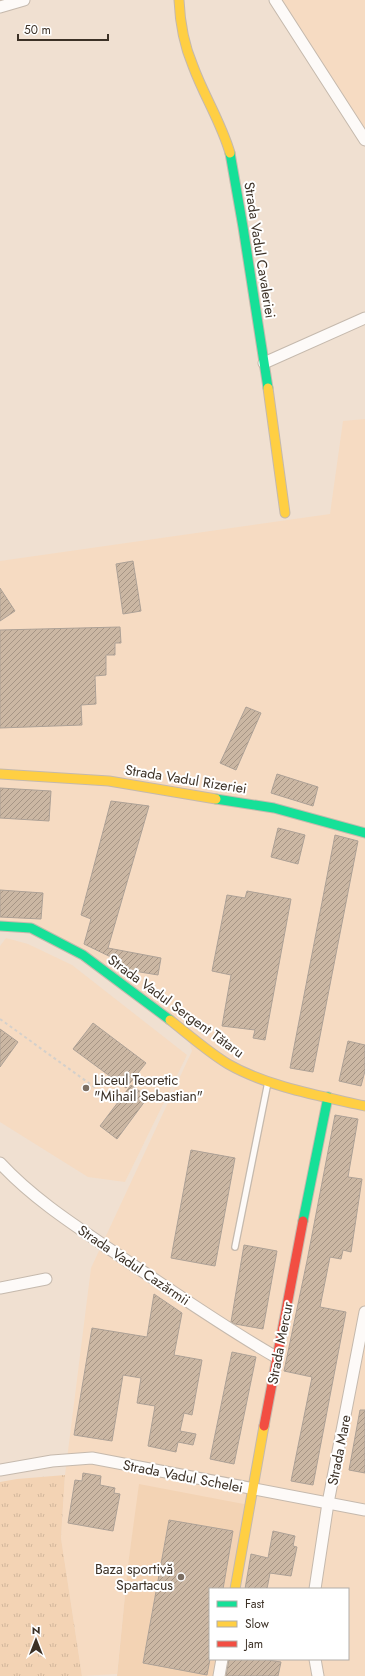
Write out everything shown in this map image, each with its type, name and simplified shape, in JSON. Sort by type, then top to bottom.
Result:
[{"type":"street","points":[[0,8],[24,0]]},
{"type":"street","name":"Strada Vadul Cavaleriei","points":[[179,0],[185,43],[202,87],[224,132],[230,153],[240,206],[273,419],[285,513]]},
{"type":"street","points":[[274,0],[365,140]]},
{"type":"street","points":[[264,363],[365,318]]},
{"type":"street","name":"Strada Vadul Rizeriei","points":[[0,774],[124,783],[274,808],[365,833]]},
{"type":"street","name":"Strada Vadul Sergent Tătaru","points":[[0,926],[31,928],[83,955],[228,1064],[247,1074],[268,1082],[365,1106]]},
{"type":"street","name":"Strada Mercur","points":[[235,1588],[276,1358],[328,1097]]},
{"type":"street","name":"Strada Vadul Cazărmii","points":[[0,1163],[19,1183],[70,1222],[240,1337],[276,1358]]},
{"type":"street","points":[[0,1288],[46,1280]]},
{"type":"street","name":"Strada Mare","points":[[315,1588],[328,1503],[365,1312]]},
{"type":"street","name":"Strada Vadul Schelei","points":[[0,1470],[52,1461],[92,1458],[253,1490],[365,1510]]},
{"type":"street","points":[[219,1676],[222,1660]]},
{"type":"street","points":[[315,1660],[318,1676]]},
{"type":"lane","points":[[235,1247],[268,1082]]},
{"type":"path","points":[[0,1019],[104,1094]]},
{"type":"shaded area","points":[[281,0],[365,0],[365,132]]},
{"type":"shaded area","points":[[365,419],[365,1676],[217,1676],[220,1660],[349,1660],[349,1588],[233,1588],[140,1484],[128,1565],[117,1674],[82,1676],[61,1538],[65,1475],[91,1268],[192,1051],[185,1028],[85,950],[0,925],[0,561],[330,514],[343,421]]},
{"type":"shaded area","name":"Liceul Teoretic \"Mihail Sebastian\"","points":[[6,938],[28,944],[72,965],[187,1055],[125,1182],[88,1177],[0,1122],[0,946]]},
{"type":"green space","points":[[65,1475],[61,1538],[82,1676],[0,1676],[0,1482]]},
{"type":"green space","name":"Baza sportivă Spartacus","points":[[139,1484],[249,1505],[234,1588],[209,1588],[209,1660],[220,1660],[217,1676],[117,1676],[128,1565]]},
{"type":"building","points":[[133,561],[141,611],[123,614],[116,564]]},
{"type":"building","points":[[0,588],[15,611],[0,621]]},
{"type":"building","points":[[120,627],[121,643],[115,643],[115,655],[106,655],[106,675],[95,676],[96,704],[81,705],[82,725],[0,728],[0,630]]},
{"type":"building","points":[[246,707],[261,713],[236,770],[220,763]]},
{"type":"building","points":[[277,774],[318,787],[313,806],[271,793]]},
{"type":"building","points":[[0,788],[51,791],[49,821],[0,818]]},
{"type":"building","points":[[111,801],[149,806],[108,948],[161,958],[158,975],[116,968],[114,966],[115,959],[84,944],[91,919],[81,915]]},
{"type":"building","points":[[278,828],[305,835],[298,864],[271,857]]},
{"type":"building","points":[[335,835],[358,841],[313,1072],[290,1068]]},
{"type":"building","points":[[0,890],[43,893],[41,919],[0,917]]},
{"type":"building","points":[[247,891],[291,899],[265,1040],[253,1038],[255,1030],[222,1026],[231,975],[212,971],[227,895],[245,898]]},
{"type":"building","points":[[93,1023],[146,1063],[126,1088],[73,1049]]},
{"type":"building","points":[[0,1029],[18,1042],[0,1067]]},
{"type":"building","points":[[348,1041],[365,1045],[365,1071],[361,1086],[339,1081]]},
{"type":"building","points":[[131,1085],[148,1097],[117,1139],[100,1126]]},
{"type":"building","points":[[335,1115],[358,1119],[348,1177],[362,1179],[351,1252],[343,1250],[341,1259],[330,1257],[320,1307],[346,1312],[313,1485],[291,1481],[312,1377],[284,1371]]},
{"type":"building","points":[[191,1150],[235,1158],[215,1266],[171,1258]]},
{"type":"building","points":[[244,1245],[277,1251],[263,1329],[231,1322]]},
{"type":"building","points":[[154,1294],[182,1313],[174,1355],[202,1360],[192,1415],[184,1413],[180,1431],[196,1434],[193,1445],[178,1442],[176,1452],[148,1446],[155,1406],[137,1403],[141,1378],[123,1375],[112,1441],[74,1435],[92,1328],[147,1337]]},
{"type":"building","points":[[232,1352],[256,1357],[234,1464],[210,1459]]},
{"type":"building","points":[[360,1410],[365,1410],[365,1473],[349,1470]]},
{"type":"building","points":[[83,1473],[101,1476],[100,1485],[115,1488],[114,1493],[120,1494],[113,1531],[68,1523],[75,1480],[82,1481]]},
{"type":"building","points":[[169,1520],[233,1531],[223,1588],[209,1588],[210,1660],[207,1675],[143,1663]]},
{"type":"building","points":[[273,1531],[295,1536],[293,1546],[297,1547],[291,1576],[270,1573],[267,1588],[245,1588],[251,1554],[268,1558]]},
{"type":"building","points":[[229,1660],[268,1660],[281,1662],[278,1676],[226,1676]]},
{"type":"traffic: fast","points":[[230,153],[268,388]]},
{"type":"traffic: fast","points":[[216,799],[274,808],[365,833]]},
{"type":"traffic: fast","points":[[0,926],[31,928],[83,955],[170,1020]]},
{"type":"traffic: fast","points":[[303,1221],[328,1097]]},
{"type":"traffic: slow","points":[[179,0],[181,25],[187,50],[230,153]]},
{"type":"traffic: slow","points":[[268,388],[285,513]]},
{"type":"traffic: slow","points":[[0,774],[109,781],[216,799]]},
{"type":"traffic: slow","points":[[170,1020],[213,1054],[244,1072],[277,1085],[365,1106]]},
{"type":"traffic: slow","points":[[235,1588],[264,1426]]},
{"type":"traffic: jam","points":[[264,1426],[303,1221]]},
{"type":"place","name":"Liceul Teoretic \"Mihail Sebastian\"","points":[[86,1088]]},
{"type":"place","name":"Baza sportivă Spartacus","points":[[181,1577]]}]
